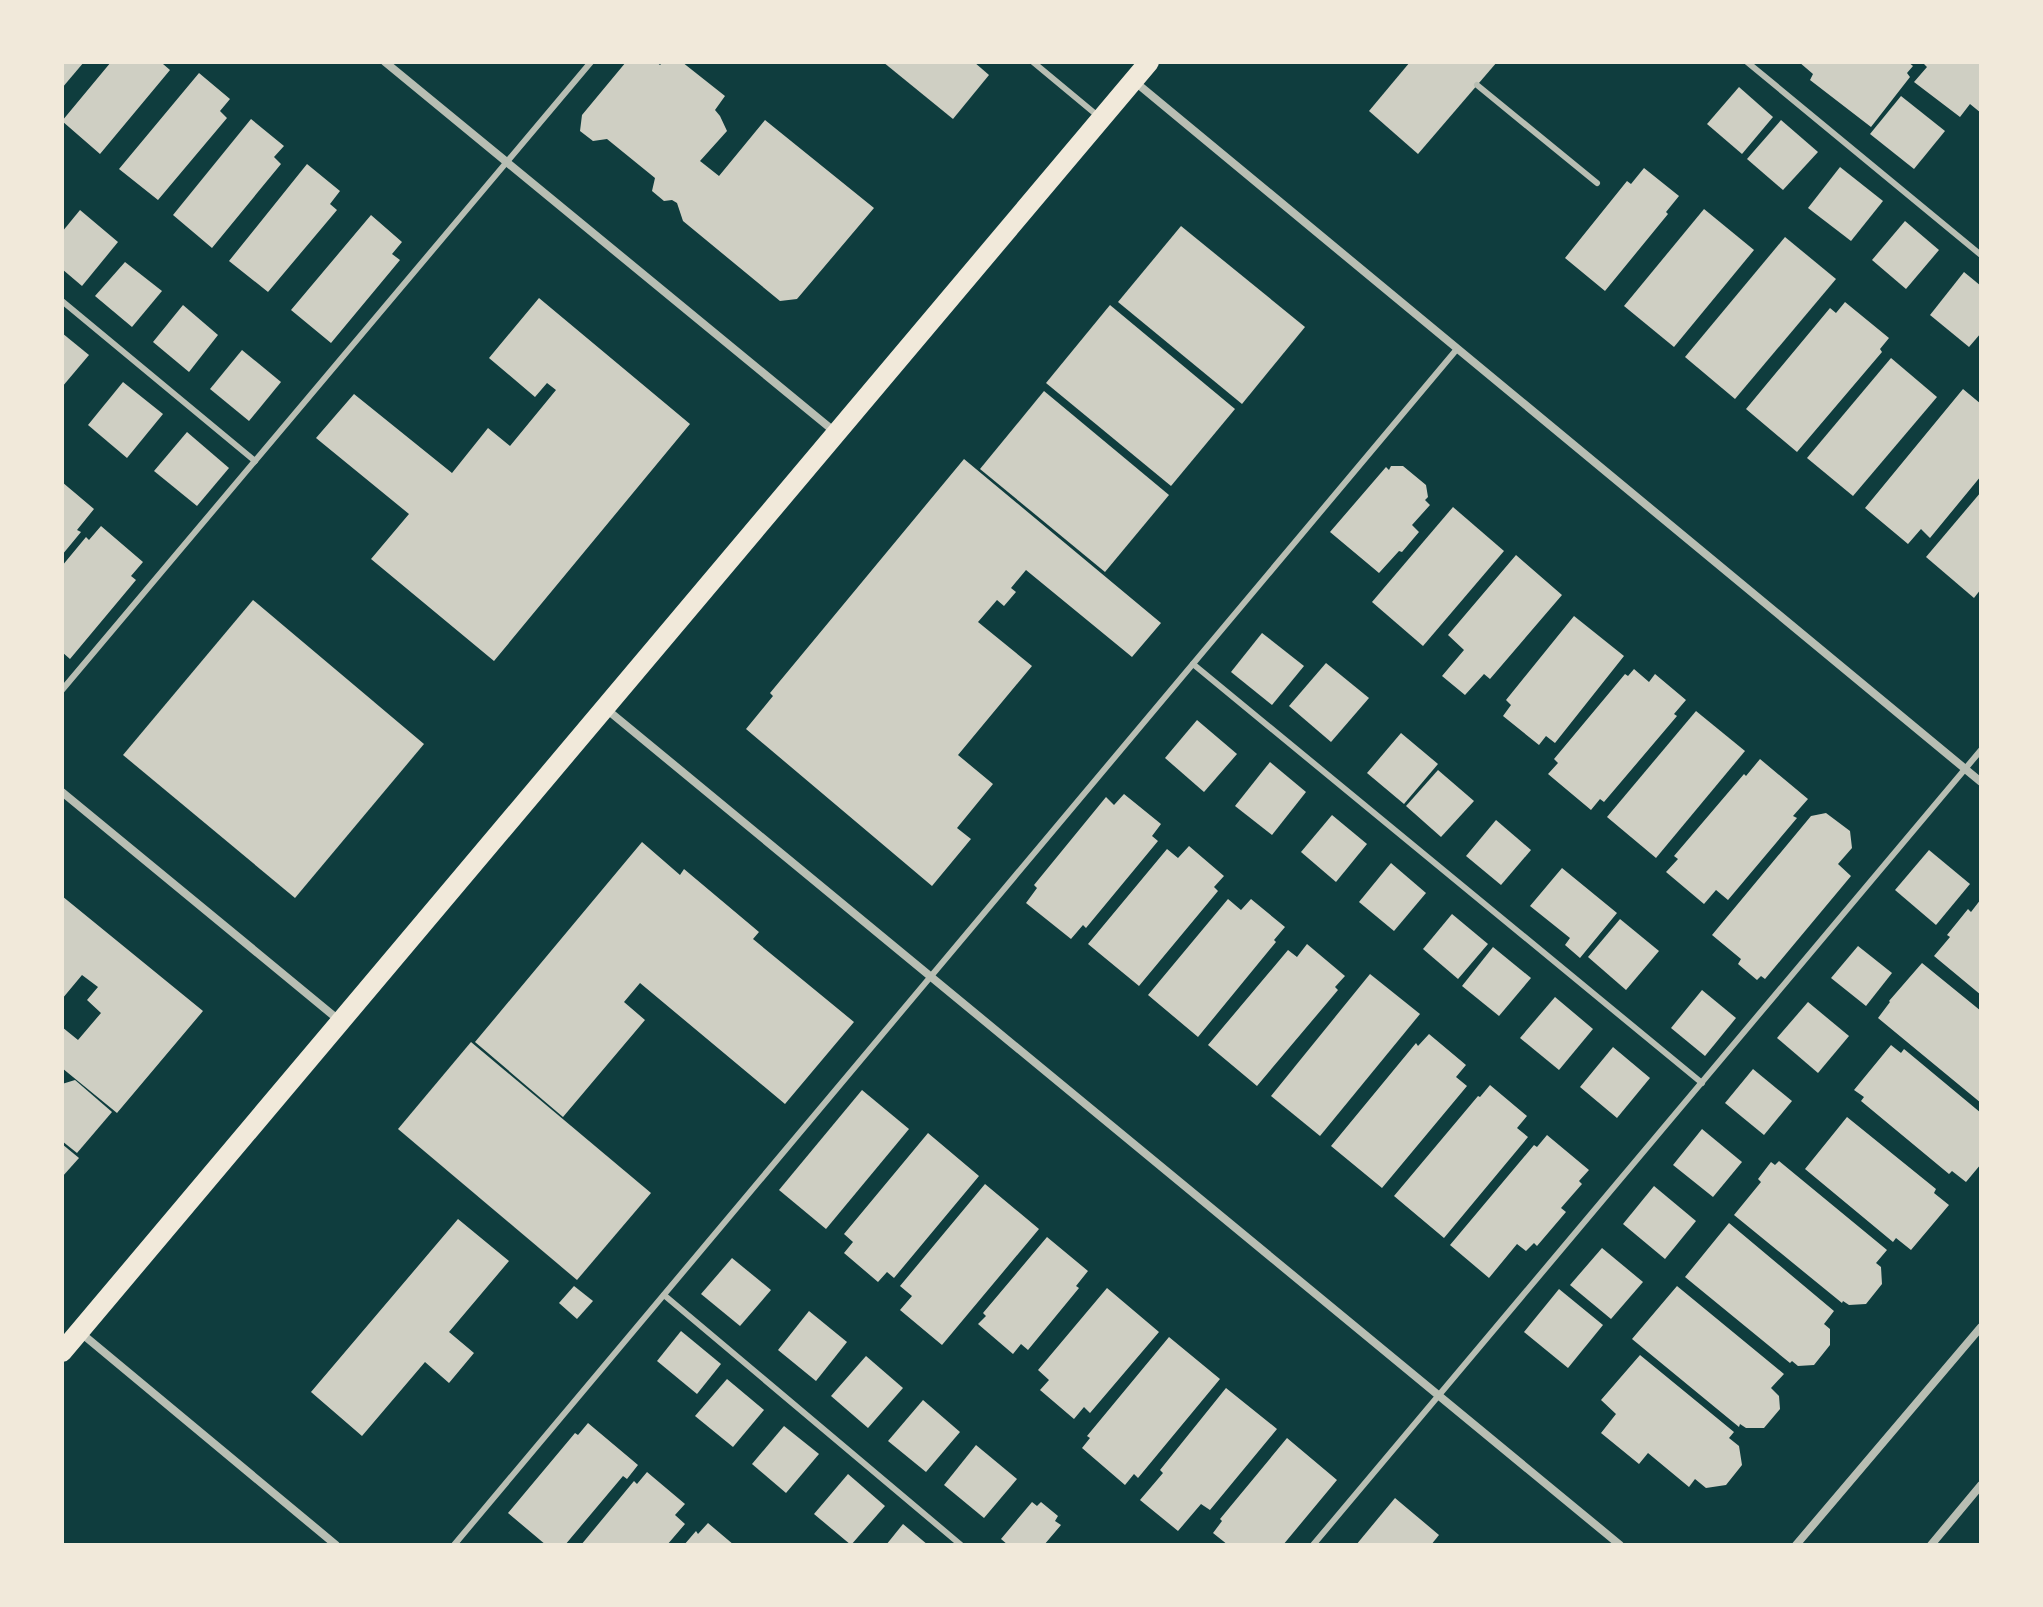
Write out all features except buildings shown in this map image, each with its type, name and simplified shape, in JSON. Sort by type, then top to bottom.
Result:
[{"type":"main road","points":[[62,1352],[1149,62]]},
{"type":"street","points":[[385,62],[836,433]]},
{"type":"street","points":[[1133,81],[1981,782]]},
{"type":"street","points":[[605,708],[1620,1545]]},
{"type":"street","points":[[62,792],[341,1021]]},
{"type":"street","points":[[1796,1545],[1981,1327]]},
{"type":"street","points":[[80,1331],[336,1545]]},
{"type":"street","points":[[1931,1545],[1981,1485]]},
{"type":"lane","points":[[62,690],[591,62]]},
{"type":"lane","points":[[1033,62],[1100,118]]},
{"type":"lane","points":[[1747,62],[1981,255]]},
{"type":"lane","points":[[1477,85],[1597,183]]},
{"type":"lane","points":[[62,301],[255,461]]},
{"type":"lane","points":[[454,1545],[1457,349]]},
{"type":"lane","points":[[1193,664],[1702,1083]]},
{"type":"lane","points":[[1313,1545],[1981,750]]},
{"type":"lane","points":[[664,1295],[961,1545]]}]
